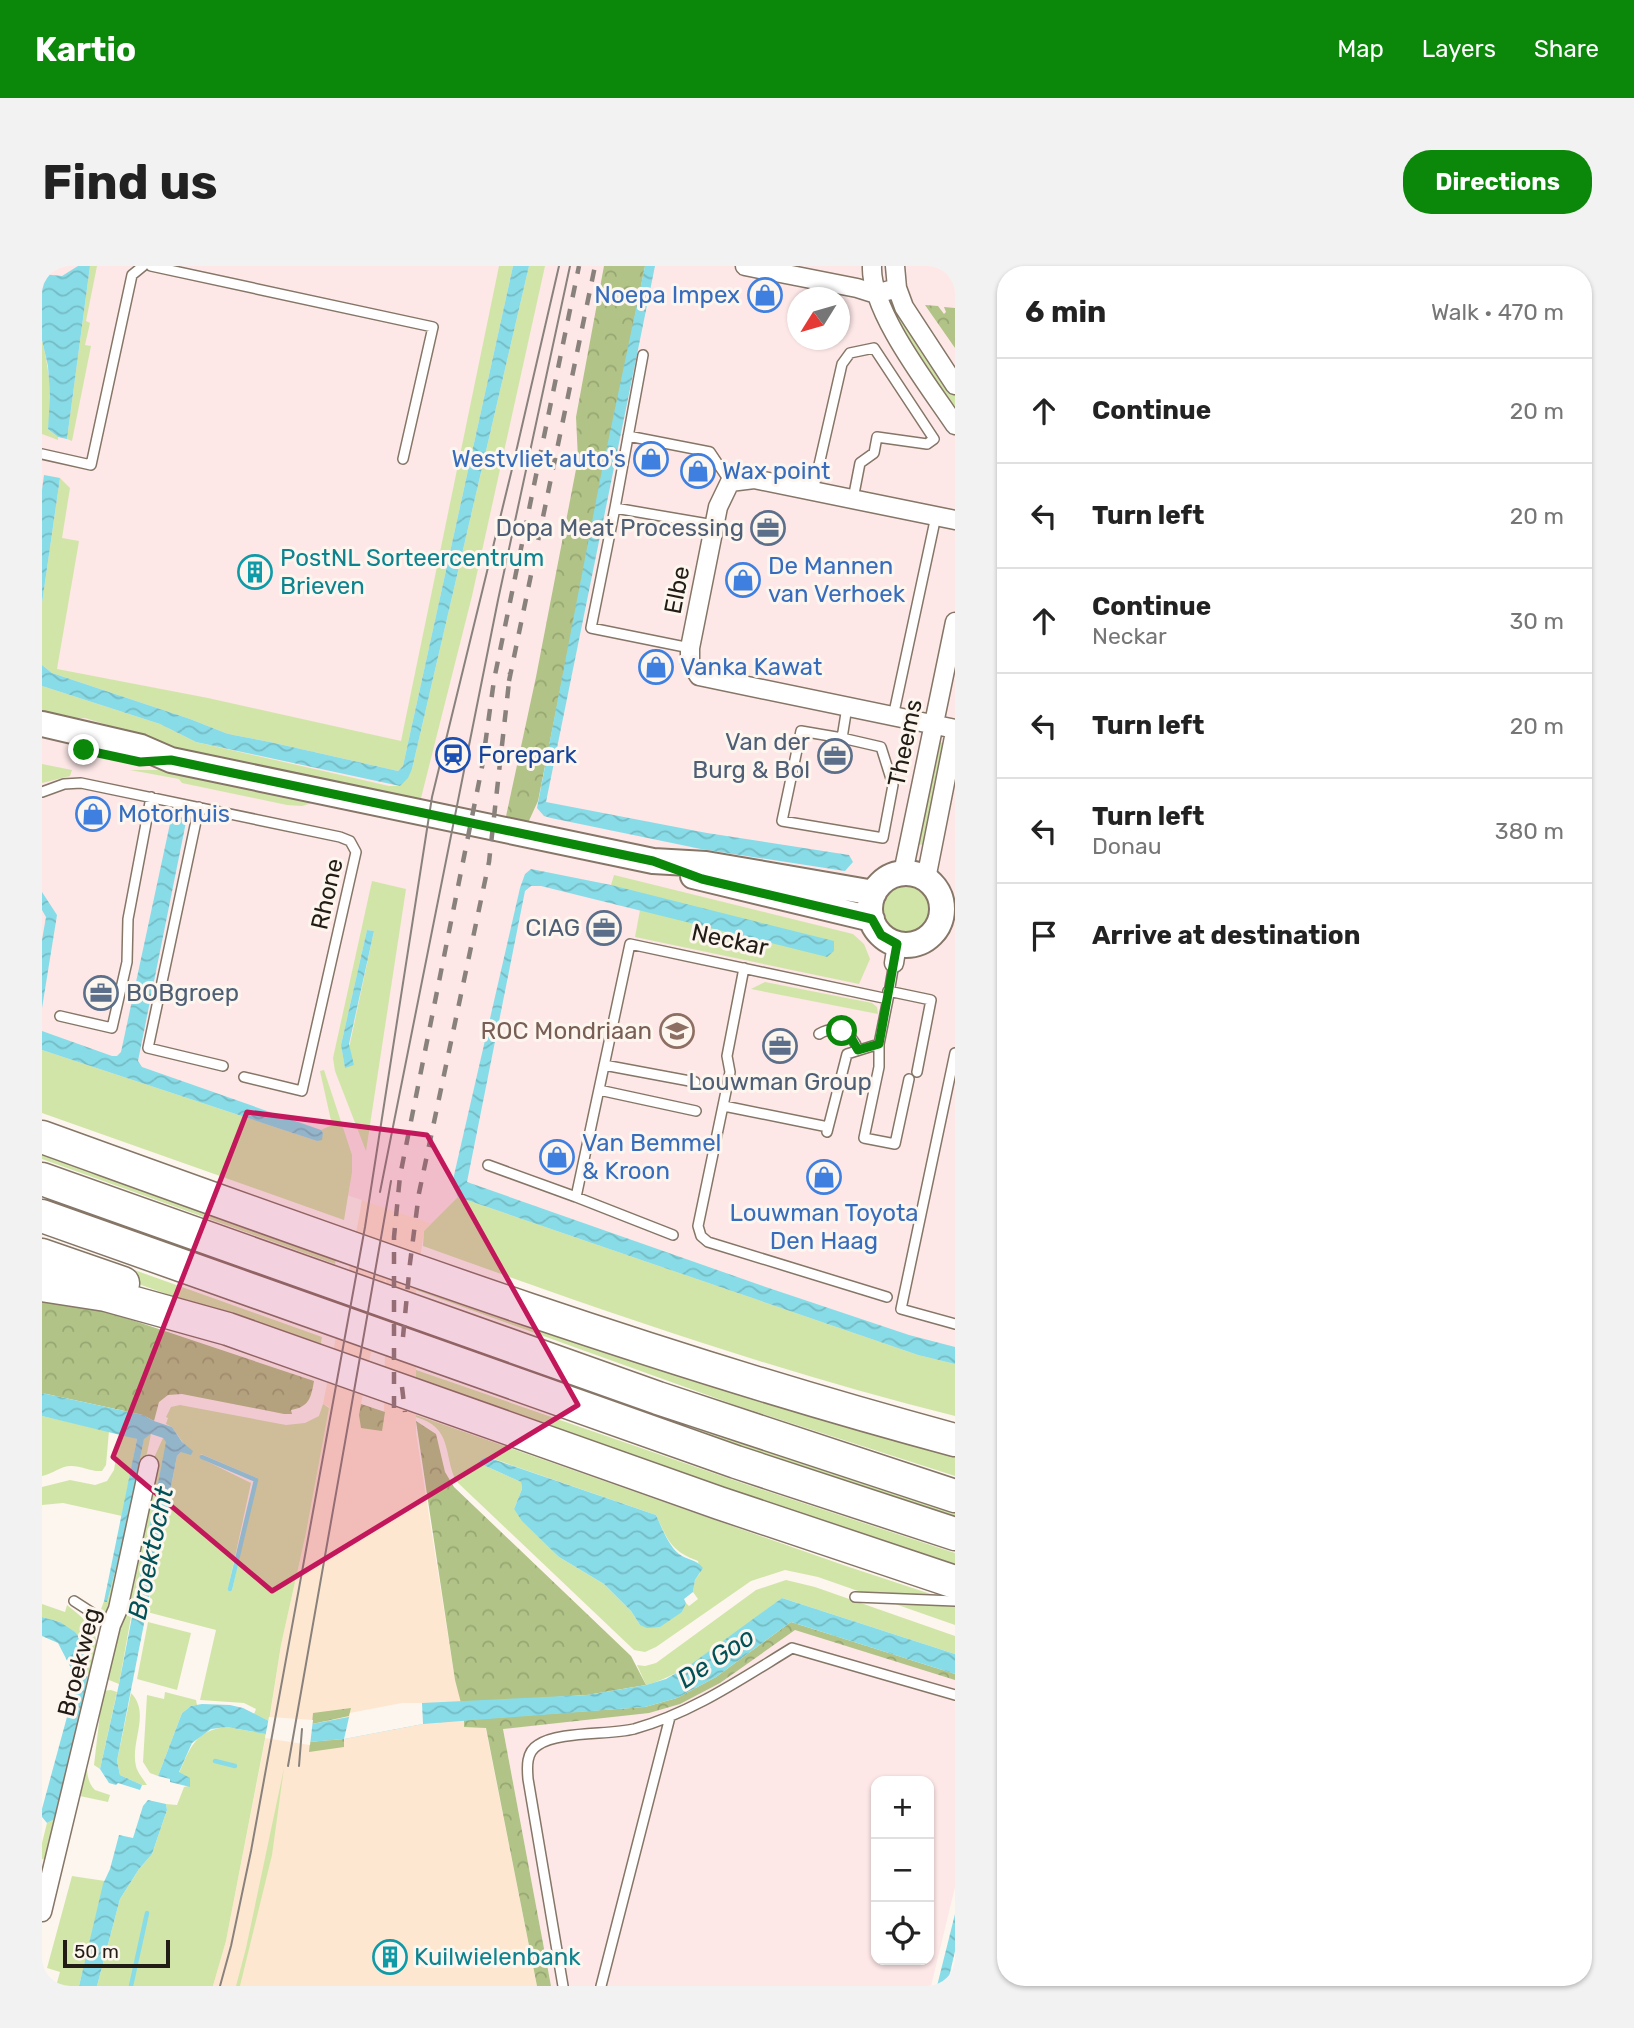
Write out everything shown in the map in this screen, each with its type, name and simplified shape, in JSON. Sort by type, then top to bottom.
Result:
[{"type":"highway","points":[[42,1137],[623,1342],[758,1385],[955,1440]]},
{"type":"highway","points":[[42,1179],[658,1398],[955,1496]]},
{"type":"highway","points":[[42,1216],[736,1462],[955,1534]]},
{"type":"highway","points":[[42,1255],[108,1277],[228,1329]]},
{"type":"highway","points":[[42,1285],[106,1295],[228,1329],[683,1490],[955,1582]]},
{"type":"main road","points":[[42,724],[141,747],[171,760],[653,861],[702,879],[872,919]]},
{"type":"main road","points":[[42,741],[140,762],[171,760]]},
{"type":"main road","points":[[653,861],[706,864],[874,893]]},
{"type":"main road","points":[[915,876],[938,892],[947,922],[918,943],[895,954],[872,919],[874,893],[886,880],[915,876]]},
{"type":"street","points":[[745,266],[876,294],[897,288]]},
{"type":"street","points":[[872,266],[876,294],[885,318],[955,425]]},
{"type":"street","points":[[895,266],[897,288],[904,307],[955,385]]},
{"type":"street","points":[[730,482],[754,480],[955,520]]},
{"type":"street","name":"Elbe","points":[[730,482],[718,507],[690,648],[690,662],[699,676],[955,731]]},
{"type":"street","name":"Theems","points":[[915,876],[933,725],[955,622]]},
{"type":"street","name":"Theems","points":[[915,876],[955,731]]},
{"type":"street","name":"Broekweg","points":[[42,1912],[47,1876],[111,1625],[118,1609],[149,1465]]},
{"type":"lane","points":[[42,454],[91,465],[132,275],[144,266]]},
{"type":"lane","points":[[151,266],[433,327],[402,459]]},
{"type":"lane","points":[[813,491],[842,364],[850,353],[874,348],[934,439],[927,444],[877,437],[874,453],[860,463],[853,499]]},
{"type":"lane","points":[[643,355],[591,628],[690,648]]},
{"type":"lane","points":[[628,436],[710,453],[730,482]]},
{"type":"lane","points":[[615,509],[714,525]]},
{"type":"lane","points":[[893,717],[936,516]]},
{"type":"lane","points":[[842,738],[847,707]]},
{"type":"lane","points":[[801,731],[842,738],[881,747],[893,785],[883,838],[782,821],[801,731]]},
{"type":"lane","name":"Rhone","points":[[42,792],[64,784],[81,783],[350,841],[356,852],[302,1091],[244,1077]]},
{"type":"lane","points":[[60,1016],[112,1028],[128,962],[128,919],[151,797]]},
{"type":"lane","points":[[199,807],[148,1048],[223,1066]]},
{"type":"lane","name":"Neckar","points":[[576,1197],[630,944],[888,995],[931,1000],[917,1072]]},
{"type":"lane","points":[[895,954],[879,1044],[879,1067],[864,1138],[895,1144],[909,1079]]},
{"type":"lane","points":[[744,968],[727,1056],[730,1072],[724,1106],[698,1226],[701,1236],[708,1241],[887,1297]]},
{"type":"lane","points":[[819,1034],[833,1028],[842,1031],[849,1034],[858,1050]]},
{"type":"lane","points":[[724,1106],[828,1130],[847,1054],[879,1044]]},
{"type":"lane","points":[[955,1053],[901,1309],[955,1324]]},
{"type":"lane","points":[[604,1065],[695,1082]]},
{"type":"lane","points":[[599,1090],[696,1111]]},
{"type":"lane","points":[[488,1166],[673,1235]]},
{"type":"lane","points":[[855,1597],[955,1601]]},
{"type":"lane","points":[[74,1601],[111,1625]]},
{"type":"lane","points":[[563,1986],[531,1801],[527,1764],[536,1745],[554,1739],[631,1729],[670,1717],[699,1705],[792,1648],[955,1695]]},
{"type":"lane","points":[[601,1986],[670,1717]]},
{"type":"highlighted area","points":[[247,1112],[427,1135],[578,1405],[272,1591],[113,1457]]},
{"type":"shaded area","name":"Forepark","points":[[42,266],[955,266],[955,1380],[687,1310],[42,1092]]},
{"type":"shaded area","points":[[398,955],[458,1197],[424,1231],[416,1290],[416,1433],[455,1680],[464,1720],[484,1720],[537,1986],[213,1986],[226,1941],[281,1645],[306,1533],[329,1407],[323,1404],[360,1212]],"holes":[[[386,1280],[384,1412],[361,1404]]]},
{"type":"shaded area","points":[[791,1622],[955,1674],[955,1887],[931,1986],[551,1986],[501,1718],[645,1707],[716,1677]]},
{"type":"green space","points":[[90,266],[97,266],[86,321],[90,323],[85,345],[91,346],[72,441],[67,439]]},
{"type":"green space","points":[[499,266],[513,266],[403,766],[398,771],[228,734],[52,673],[42,665],[42,603],[60,478],[70,488],[62,538],[79,541],[57,669],[208,698],[401,741]]},
{"type":"green space","points":[[529,266],[545,266],[472,596],[420,802],[169,749],[127,734],[127,731],[85,718],[70,719],[42,713],[42,686],[160,724],[196,742],[389,786],[400,786],[412,769]]},
{"type":"green space","points":[[604,266],[645,266],[538,801],[527,825],[505,821],[578,459],[576,417]]},
{"type":"green space","points":[[893,303],[899,306],[955,393],[955,417],[888,314],[889,306]]},
{"type":"green space","points":[[925,305],[938,306],[944,314],[944,307],[955,308],[955,348]]},
{"type":"green space","points":[[42,340],[50,384],[48,429],[58,440],[42,434]]},
{"type":"green space","points":[[938,741],[945,744],[927,846],[913,843]]},
{"type":"green space","points":[[42,764],[72,770],[70,776],[42,783]]},
{"type":"green space","points":[[130,770],[172,770],[319,801],[302,806],[287,805]]},
{"type":"green space","points":[[614,875],[853,934],[864,944],[870,959],[859,984],[635,937],[640,910],[690,922],[611,885]]},
{"type":"green space","points":[[372,881],[406,889],[366,1151],[335,1071],[333,1058]],"holes":[[[367,930],[374,931],[345,1067],[341,1045]]]},
{"type":"green space","points":[[906,885],[923,892],[930,909],[923,926],[906,933],[889,926],[882,909],[889,892]]},
{"type":"green space","points":[[765,982],[872,1003],[877,1007],[878,1014],[751,989]]},
{"type":"green space","points":[[42,1050],[317,1141],[323,1133],[321,1130],[332,1125],[320,1071],[324,1070],[352,1155],[344,1220],[42,1113]]},
{"type":"green space","points":[[42,1146],[338,1251],[335,1264],[42,1159]]},
{"type":"green space","points":[[458,1197],[918,1355],[955,1364],[955,1416],[753,1359],[423,1246],[424,1231]]},
{"type":"green space","points":[[42,1237],[322,1337],[320,1348],[42,1250]]},
{"type":"green space","points":[[418,1279],[955,1448],[955,1476],[735,1405],[416,1290]]},
{"type":"green space","points":[[42,1300],[96,1308],[314,1381],[310,1397],[302,1407],[291,1410],[292,1414],[284,1414],[182,1394],[168,1395],[159,1402],[154,1421],[143,1415],[42,1393]]},
{"type":"green space","points":[[416,1370],[745,1484],[955,1553],[955,1569],[416,1382]]},
{"type":"green space","points":[[323,1404],[329,1408],[306,1533],[281,1645],[269,1721],[254,1714],[256,1709],[244,1703],[200,1700],[216,1630],[147,1612],[177,1456],[186,1447],[172,1427],[166,1424],[166,1417],[171,1407],[180,1405],[286,1425],[305,1423],[319,1416]],"holes":[[[201,1454],[257,1478],[232,1590],[230,1591],[228,1589],[251,1483],[200,1458]]]},
{"type":"green space","points":[[361,1404],[385,1412],[382,1431],[361,1428]]},
{"type":"green space","points":[[42,1416],[109,1431],[106,1465],[102,1471],[71,1466],[42,1476]]},
{"type":"green space","points":[[416,1417],[955,1602],[955,1625],[818,1577],[785,1570],[751,1581],[656,1647],[645,1652],[634,1650],[456,1481],[441,1435],[428,1422]],"holes":[[[488,1457],[656,1515],[671,1544],[698,1561],[700,1573],[695,1580],[693,1592],[698,1599],[689,1606],[684,1604],[682,1612],[640,1625],[631,1611],[604,1584],[559,1557],[514,1509],[522,1489],[521,1482],[481,1464],[480,1460]]]},
{"type":"green space","points":[[662,1417],[955,1507],[955,1522],[903,1505]]},
{"type":"green space","points":[[416,1421],[436,1434],[445,1472],[454,1487],[631,1656],[646,1685],[587,1695],[461,1703],[455,1680]]},
{"type":"green space","points":[[120,1433],[137,1439],[122,1516],[63,1503],[42,1505],[42,1487],[70,1480],[95,1485],[107,1481],[114,1470]]},
{"type":"green space","points":[[151,1434],[115,1605],[108,1612],[100,1612],[104,1601],[107,1601],[123,1542],[144,1438]]},
{"type":"green space","points":[[163,1438],[167,1442],[133,1609],[121,1606],[153,1460]]},
{"type":"green space","points":[[786,1580],[815,1587],[955,1636],[955,1654],[782,1598],[700,1659],[682,1670],[646,1685],[637,1665],[656,1663],[756,1590]]},
{"type":"green space","points":[[42,1604],[65,1612],[67,1605],[91,1628],[97,1642],[94,1675],[87,1673],[88,1666],[60,1622],[42,1617]]},
{"type":"green space","points":[[126,1615],[131,1617],[119,1684],[109,1680],[104,1671],[119,1618]]},
{"type":"green space","points":[[148,1622],[191,1633],[177,1690],[137,1679]]},
{"type":"green space","points":[[791,1622],[955,1674],[955,1680],[795,1630],[720,1683],[680,1704],[649,1713],[503,1729],[551,1986],[537,1986],[486,1728],[464,1727],[464,1720],[645,1707],[677,1698],[716,1677]]},
{"type":"green space","points":[[87,1676],[96,1678],[49,1861],[42,1859],[42,1843],[47,1823],[55,1819]]},
{"type":"green space","points":[[101,1691],[117,1692],[100,1769],[94,1765]]},
{"type":"green space","points":[[165,1692],[196,1700],[197,1705],[182,1713],[158,1776],[150,1773],[143,1762],[147,1695],[164,1699]]},
{"type":"green space","points":[[131,1693],[137,1701],[140,1719],[136,1766],[147,1785],[120,1775],[117,1761]]},
{"type":"green space","points":[[351,1708],[349,1716],[312,1724],[313,1713]]},
{"type":"green space","points":[[93,1724],[87,1759],[88,1776],[95,1790],[110,1795],[108,1802],[75,1795]]},
{"type":"green space","points":[[227,1727],[266,1734],[226,1941],[213,1986],[97,1986],[120,1899],[152,1854],[167,1810],[166,1804],[177,1805],[184,1787],[189,1786],[179,1773],[187,1755],[201,1736]]},
{"type":"green space","points":[[344,1739],[344,1747],[309,1752],[310,1742]]},
{"type":"green space","points":[[284,1768],[272,1855],[240,1986],[236,1986],[246,1948]]},
{"type":"green space","points":[[72,1876],[105,1881],[79,1986],[56,1986],[60,1972],[47,1968]]},
{"type":"water","points":[[78,266],[90,266],[67,439],[58,437],[48,429],[50,396],[48,366],[42,340],[42,274],[62,276]]},
{"type":"water","points":[[513,266],[529,266],[412,769],[400,786],[196,742],[160,724],[42,686],[42,665],[52,673],[228,734],[398,771],[403,766]]},
{"type":"water","points":[[645,266],[655,266],[546,802],[707,833],[849,855],[853,862],[845,871],[701,849],[551,818],[544,816],[537,808],[601,475]]},
{"type":"water","points":[[44,475],[60,478],[42,603],[42,490]]},
{"type":"water","points":[[176,816],[186,822],[138,1061],[142,1067],[321,1130],[322,1140],[317,1141],[42,1050],[42,1031],[112,1056],[121,1052],[171,819]]},
{"type":"water","points":[[531,869],[611,885],[834,941],[834,951],[827,957],[541,886],[531,886],[525,891],[467,1182],[760,1285],[909,1335],[955,1347],[955,1364],[918,1355],[458,1197],[452,1184],[520,888],[525,874]]},
{"type":"water","points":[[42,892],[57,915],[42,1008],[42,940],[46,917],[42,910]]},
{"type":"water","points":[[367,930],[374,931],[349,1044],[354,1065],[345,1068],[341,1045]]},
{"type":"water","name":"Broektocht","points":[[42,1393],[143,1415],[172,1427],[182,1442],[193,1451],[191,1455],[181,1452],[177,1456],[117,1761],[120,1775],[142,1785],[140,1790],[109,1783],[100,1769],[166,1442],[163,1438],[151,1434],[144,1439],[123,1542],[105,1602],[137,1439],[42,1416]]},
{"type":"water","points":[[487,1457],[656,1515],[675,1550],[703,1568],[695,1580],[693,1592],[684,1599],[686,1603],[682,1612],[660,1627],[647,1628],[640,1625],[631,1611],[604,1584],[559,1557],[522,1521],[514,1509],[522,1489],[521,1482],[481,1464],[480,1460]]},
{"type":"water","name":"De Goo","points":[[782,1598],[955,1654],[955,1674],[791,1622],[716,1677],[677,1698],[645,1707],[423,1724],[344,1739],[310,1742],[227,1727],[211,1729],[192,1743],[179,1772],[190,1778],[190,1787],[158,1776],[182,1713],[191,1706],[230,1705],[243,1708],[269,1721],[312,1724],[422,1703],[587,1695],[646,1685],[666,1679],[690,1665]]},
{"type":"water","points":[[42,1617],[60,1622],[75,1632],[88,1667],[86,1689],[55,1819],[47,1823],[42,1817],[42,1809],[77,1680],[58,1643],[42,1636]]},
{"type":"water","points":[[148,1800],[166,1804],[167,1810],[152,1854],[120,1899],[97,1986],[79,1986],[103,1884],[119,1835],[133,1838],[143,1806]]},
{"type":"water","points":[[955,1914],[955,1951],[947,1986],[937,1986]]},
{"type":"pier","points":[[402,1703],[422,1703],[423,1724],[344,1739],[350,1713]]},
{"type":"pier","points":[[269,1717],[313,1720],[310,1745],[265,1738]]},
{"type":"waterway","points":[[202,1457],[256,1480],[230,1589]]},
{"type":"waterway","points":[[215,1761],[235,1766]]},
{"type":"waterway","points":[[131,1986],[147,1913]]},
{"type":"tram line","points":[[220,1986],[251,1851],[365,1227],[432,797],[559,266]]},
{"type":"tram line","points":[[380,1192],[498,600],[570,266]]},
{"type":"tram line","points":[[288,1766],[391,1181]]},
{"type":"tram line","points":[[299,1766],[302,1729]]},
{"type":"railway","points":[[394,1408],[394,1237],[400,1176],[482,767],[494,680],[579,266]]},
{"type":"railway","points":[[509,681],[595,266]]},
{"type":"railway","points":[[403,1337],[419,1193],[489,862],[510,673]]},
{"type":"railway","points":[[402,1387],[405,1412]]},
{"type":"place","name":"Noepa Impex","points":[[765,295]]},
{"type":"place","name":"Westvliet auto's","points":[[651,459]]},
{"type":"place","name":"Wax point","points":[[698,471]]},
{"type":"place","name":"Dopa Meat Processing","points":[[768,528]]},
{"type":"place","name":"PostNL Sorteercentrum Brieven","points":[[255,572]]},
{"type":"place","name":"De Mannen van Verhoek","points":[[743,580]]},
{"type":"place","name":"Vanka Kawat","points":[[656,667]]},
{"type":"place","name":"Forepark","points":[[453,755]]},
{"type":"place","name":"Van der Burg & Bol","points":[[835,756]]},
{"type":"place","name":"Motorhuis","points":[[93,814]]},
{"type":"place","name":"CIAG","points":[[604,928]]},
{"type":"place","name":"BOBgroep","points":[[101,993]]},
{"type":"place","name":"ROC Mondriaan","points":[[677,1031]]},
{"type":"place","name":"Louwman Group","points":[[780,1046]]},
{"type":"place","name":"Van Bemmel & Kroon","points":[[557,1157]]},
{"type":"place","name":"Louwman Toyota Den Haag","points":[[824,1177]]},
{"type":"place","name":"Kuilwielenbank","points":[[390,1957]]},
{"type":"route","points":[[84,750],[140,762],[171,760],[653,861],[702,879],[872,919],[881,935],[897,944],[879,1044],[858,1050],[849,1034],[842,1031]]}]
